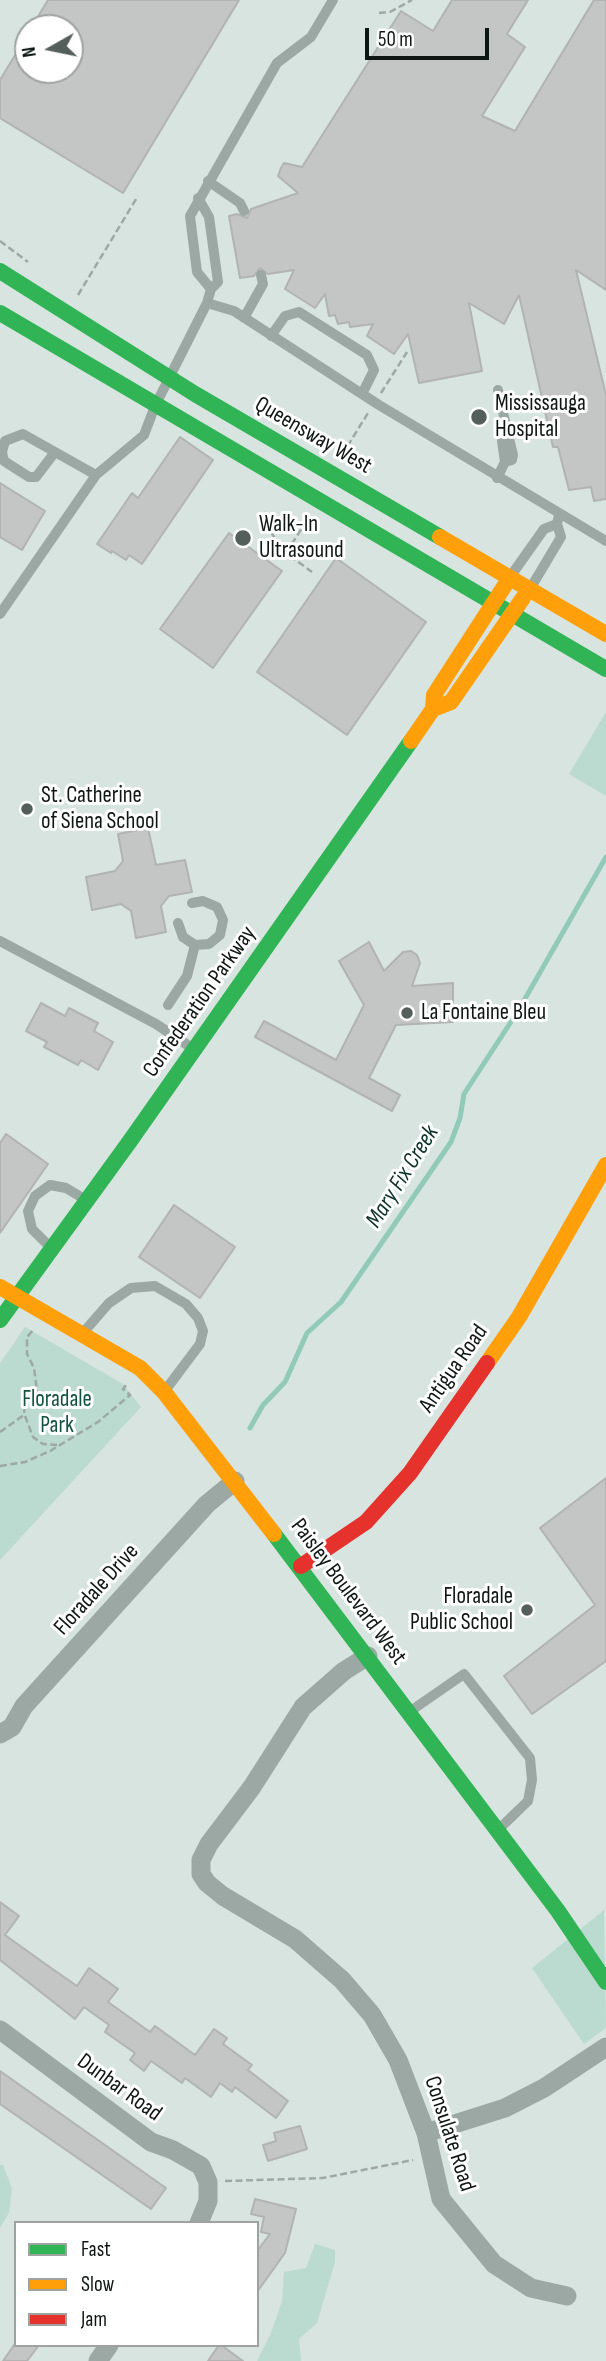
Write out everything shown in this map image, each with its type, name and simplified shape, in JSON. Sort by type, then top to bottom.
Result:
[{"type":"street","name":"Queensway West","points":[[0,271],[169,379],[606,634]]},
{"type":"street","points":[[0,313],[606,669]]},
{"type":"street","name":"Confederation Parkway","points":[[0,1320],[88,1201],[433,709],[434,695],[509,579]]},
{"type":"street","name":"Confederation Parkway","points":[[433,709],[451,702],[529,589]]},
{"type":"street","name":"Antigua Road","points":[[301,1566],[366,1522],[410,1473],[519,1317],[606,1165]]},
{"type":"street","name":"Paisley Boulevard West","points":[[0,1287],[140,1368],[164,1392],[301,1566],[558,1911],[606,1982]]},
{"type":"street","name":"Floradale Drive","points":[[0,1734],[12,1727],[24,1706],[207,1504],[235,1481]]},
{"type":"street","name":"Consulate Road","points":[[368,1656],[344,1671],[303,1707],[252,1787],[208,1844],[201,1860],[201,1874],[206,1883],[223,1896],[295,1939],[342,1980],[372,2015],[398,2060],[426,2133],[441,2199],[494,2263],[531,2288],[566,2296]]},
{"type":"street","name":"Dunbar Road","points":[[0,2030],[151,2142],[189,2157],[201,2166],[208,2182]]},
{"type":"street","points":[[426,2133],[505,2108],[544,2088],[606,2047]]},
{"type":"street","points":[[201,2221],[208,2201],[208,2182]]},
{"type":"lane","points":[[211,289],[197,272],[190,216],[277,63],[312,37],[333,0]]},
{"type":"lane","points":[[208,181],[240,203],[244,211]]},
{"type":"lane","points":[[0,614],[96,475],[145,435],[155,406],[207,303],[211,289],[218,282],[209,217],[198,198]]},
{"type":"lane","points":[[244,318],[263,284],[261,275]]},
{"type":"lane","points":[[207,303],[244,318],[558,519],[606,541]]},
{"type":"lane","points":[[271,337],[285,316],[299,312],[367,355],[374,370],[362,394]]},
{"type":"lane","points":[[497,478],[505,462],[513,455],[498,390]]},
{"type":"lane","points":[[55,452],[36,477],[29,477],[4,461],[2,452],[5,441],[23,434],[96,475]]},
{"type":"lane","points":[[509,579],[544,529],[558,519]]},
{"type":"lane","points":[[529,589],[561,537],[558,519]]},
{"type":"lane","points":[[178,923],[183,937],[195,945],[209,944],[216,940],[223,920],[211,903],[192,902]]},
{"type":"lane","points":[[0,941],[156,1024],[194,1049]]},
{"type":"lane","points":[[168,1005],[187,976],[195,945]]},
{"type":"lane","points":[[53,1249],[32,1229],[28,1210],[35,1196],[50,1185],[66,1188],[88,1201]]},
{"type":"lane","points":[[82,1334],[109,1303],[131,1289],[155,1286],[186,1304],[198,1318],[203,1331],[200,1344],[164,1392]]},
{"type":"lane","points":[[410,1712],[464,1674],[530,1758],[532,1780],[528,1801],[496,1831]]},
{"type":"path","points":[[379,13],[390,12],[412,0]]},
{"type":"path","points":[[77,296],[138,196]]},
{"type":"path","points":[[286,553],[302,528],[265,513],[260,515],[283,551],[312,572]]},
{"type":"path","points":[[46,1314],[26,1341],[37,1391],[25,1402],[24,1416],[33,1437],[43,1444],[57,1445]]},
{"type":"path","points":[[0,1466],[25,1462],[98,1422],[130,1395],[123,1389],[140,1368]]},
{"type":"path","points":[[0,1432],[24,1416]]},
{"type":"path","points":[[208,2182],[323,2178],[430,2156]]},
{"type":"green space","points":[[606,712],[606,796],[569,774]]},
{"type":"green space","name":"Floradale Park","points":[[25,1327],[123,1384],[141,1407],[0,1560],[0,1363]]},
{"type":"green space","points":[[604,1910],[606,2028],[584,2044],[532,1968]]},
{"type":"green space","points":[[0,2165],[3,2165],[12,2188],[9,2213],[0,2228]]},
{"type":"green space","points":[[315,2244],[335,2250],[335,2262],[317,2323],[299,2339],[301,2361],[257,2361],[271,2333],[282,2301],[284,2272],[306,2268]]},
{"type":"building","points":[[48,0],[239,0],[123,193],[0,118],[0,80],[14,57],[14,84],[84,84],[84,14],[40,14]]},
{"type":"building","points":[[452,0],[528,0],[507,34],[525,47],[482,116],[515,131],[594,0],[606,0],[606,290],[576,270],[606,395],[606,499],[594,501],[591,487],[569,490],[558,447],[553,447],[519,295],[504,324],[469,303],[482,371],[419,383],[408,334],[394,354],[367,336],[373,324],[350,327],[349,322],[338,324],[335,315],[329,316],[325,294],[315,308],[285,289],[294,270],[268,274],[260,268],[254,276],[240,278],[229,216],[237,214],[247,218],[251,209],[298,193],[278,176],[281,168],[284,163],[302,167],[401,11],[433,31]]},
{"type":"building","points":[[180,437],[213,460],[142,564],[129,555],[126,560],[97,544],[132,493],[138,498]]},
{"type":"building","points":[[0,483],[45,511],[22,550],[0,537]]},
{"type":"building","points":[[229,533],[282,571],[213,668],[160,629]]},
{"type":"building","points":[[336,558],[426,622],[347,735],[257,672]]},
{"type":"building","points":[[148,828],[156,865],[185,860],[192,892],[169,896],[161,906],[166,932],[136,938],[131,911],[121,904],[92,910],[86,877],[115,871],[123,861],[118,834]]},
{"type":"building","name":"La Fontaine Bleu","points":[[369,942],[384,971],[403,952],[411,951],[417,955],[420,963],[412,986],[453,983],[453,1022],[396,1025],[369,1078],[400,1095],[392,1111],[255,1037],[264,1021],[336,1060],[364,1005],[339,961]]},
{"type":"building","points":[[41,1003],[65,1016],[69,1008],[98,1023],[94,1031],[113,1042],[98,1070],[81,1060],[78,1065],[44,1047],[47,1042],[26,1031]]},
{"type":"building","points":[[6,1134],[48,1164],[0,1233],[0,1143]]},
{"type":"building","points":[[174,1205],[235,1247],[200,1298],[139,1257]]},
{"type":"building","points":[[606,1478],[606,1661],[532,1714],[504,1676],[595,1605],[540,1528]]},
{"type":"building","points":[[0,1902],[19,1916],[5,1935],[77,1986],[89,1968],[118,1989],[108,2002],[150,2032],[155,2026],[195,2055],[214,2029],[227,2038],[223,2044],[252,2065],[248,2070],[288,2101],[276,2118],[235,2087],[232,2092],[220,2083],[211,2097],[185,2078],[182,2083],[151,2061],[144,2071],[130,2060],[135,2053],[105,2032],[109,2025],[84,2007],[75,2019],[0,1960]]},
{"type":"building","points":[[0,2071],[166,2188],[151,2209],[0,2104]]},
{"type":"building","points":[[300,2126],[307,2149],[268,2161],[263,2145],[276,2141],[274,2133]]},
{"type":"building","points":[[255,2199],[296,2209],[285,2253],[259,2289],[259,2248],[270,2234],[261,2232],[264,2217],[251,2214]]},
{"type":"building","points":[[14,2345],[38,2347],[27,2361],[3,2361]]},
{"type":"building","points":[[218,2347],[224,2347],[243,2361],[208,2361]]},
{"type":"waterway","name":"Mary Fix Creek","points":[[250,1428],[263,1405],[285,1382],[307,1333],[341,1302],[451,1142],[460,1118],[464,1094],[518,1011],[606,857]]},
{"type":"traffic: fast","points":[[0,271],[195,394],[440,537]]},
{"type":"traffic: fast","points":[[0,313],[606,669]]},
{"type":"traffic: fast","points":[[0,1320],[130,1141],[411,741]]},
{"type":"traffic: fast","points":[[274,1534],[558,1911],[606,1982]]},
{"type":"traffic: slow","points":[[440,537],[606,634]]},
{"type":"traffic: slow","points":[[411,741],[433,709],[434,695],[509,579]]},
{"type":"traffic: slow","points":[[433,709],[451,702],[523,598]]},
{"type":"traffic: slow","points":[[487,1363],[519,1317],[606,1165]]},
{"type":"traffic: slow","points":[[0,1287],[140,1368],[164,1392],[274,1534]]},
{"type":"traffic: jam","points":[[301,1566],[366,1522],[410,1473],[487,1363]]},
{"type":"place","name":"Mississauga Hospital","points":[[479,417]]},
{"type":"place","name":"Walk-In Ultrasound","points":[[243,538]]},
{"type":"place","name":"St. Catherine of Siena School","points":[[27,809]]},
{"type":"place","name":"La Fontaine Bleu","points":[[407,1013]]},
{"type":"place","name":"Floradale Public School","points":[[527,1610]]}]
